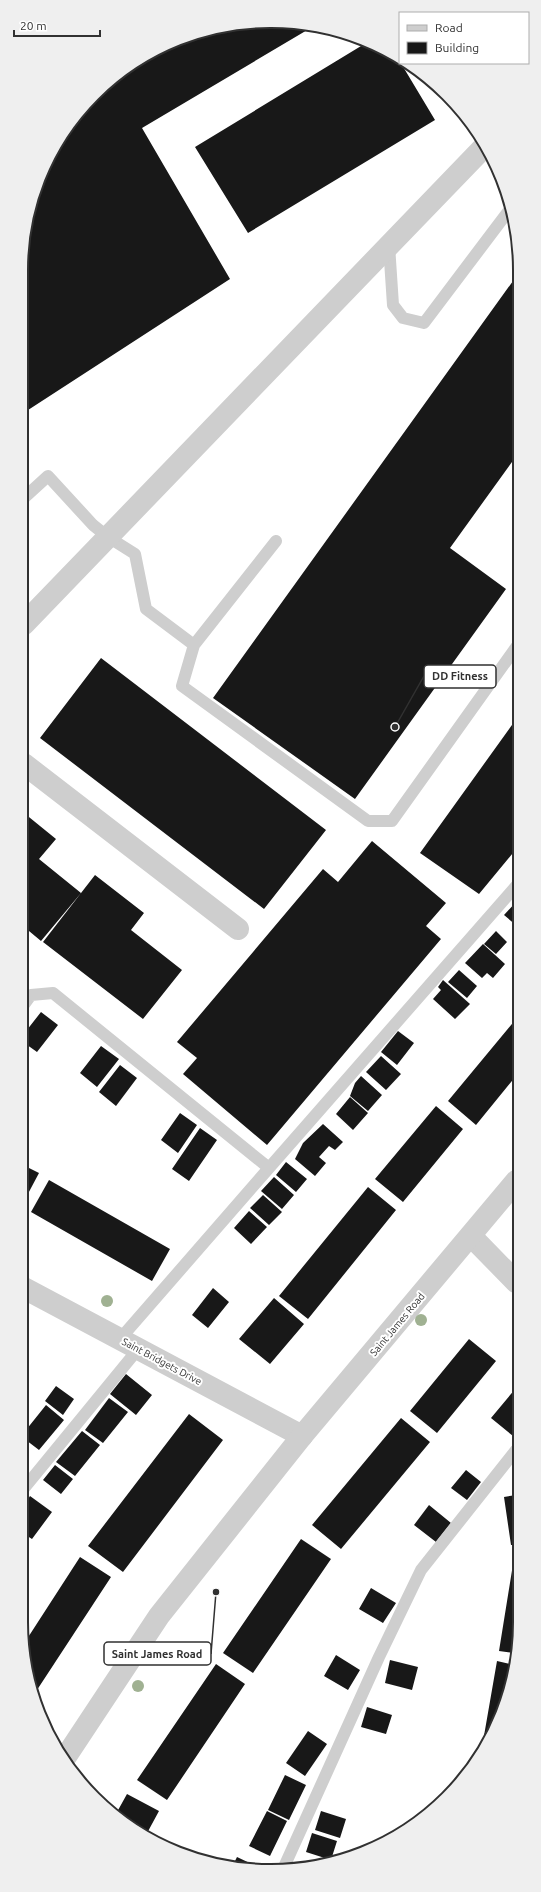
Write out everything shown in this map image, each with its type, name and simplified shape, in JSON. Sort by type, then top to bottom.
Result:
[{"type":"street","points":[[28,620],[481,150]]},
{"type":"street","points":[[28,767],[238,929]]},
{"type":"street","name":"Saint James Road","points":[[68,1754],[159,1616],[302,1436],[513,1185]]},
{"type":"street","points":[[471,1236],[513,1279]]},
{"type":"street","name":"Saint Bridgets Drive","points":[[28,1290],[302,1436]]},
{"type":"lane","points":[[389,246],[393,305],[403,318],[424,323],[506,214]]},
{"type":"lane","points":[[28,494],[48,476],[74,506],[108,537],[135,554],[146,609],[194,644]]},
{"type":"lane","points":[[276,541],[194,644],[182,686],[368,821],[392,821],[513,652]]},
{"type":"lane","points":[[28,1482],[129,1344],[269,1168],[513,890]]},
{"type":"lane","points":[[28,999],[31,995],[53,993],[269,1168]]},
{"type":"lane","points":[[286,1863],[379,1658],[421,1570],[513,1454]]},
{"type":"building","points":[[270,28],[306,31],[142,128],[230,279],[28,410],[28,270],[30,239],[36,208],[46,178],[60,149],[78,123],[99,99],[123,78],[149,60],[178,46],[208,36],[239,30]]},
{"type":"building","points":[[362,46],[392,60],[404,68],[435,120],[248,233],[195,147]]},
{"type":"building","points":[[513,281],[513,461],[450,548],[506,589],[355,799],[213,698]]},
{"type":"building","points":[[101,658],[326,830],[264,909],[40,738]]},
{"type":"building","points":[[513,724],[513,853],[479,894],[420,853]]},
{"type":"building","points":[[28,816],[56,839],[39,859],[81,893],[41,941],[28,930]]},
{"type":"building","points":[[372,841],[446,903],[426,926],[441,939],[267,1145],[183,1074],[197,1058],[177,1042],[323,869],[338,882]]},
{"type":"building","points":[[95,875],[144,913],[131,930],[182,970],[143,1019],[43,942]]},
{"type":"building","points":[[513,905],[513,923],[504,915]]},
{"type":"building","points":[[496,931],[507,942],[496,954],[484,944]]},
{"type":"building","points":[[483,944],[505,964],[493,978],[487,973],[482,978],[465,963]]},
{"type":"building","points":[[459,970],[477,986],[467,998],[448,982]]},
{"type":"building","points":[[443,980],[470,1004],[455,1019],[433,999],[441,990],[438,987]]},
{"type":"building","points":[[41,1012],[58,1025],[37,1052],[28,1046],[28,1029]]},
{"type":"building","points":[[513,1023],[513,1080],[476,1125],[448,1101]]},
{"type":"building","points":[[398,1031],[414,1043],[397,1065],[381,1052]]},
{"type":"building","points":[[101,1046],[119,1059],[97,1087],[80,1073]]},
{"type":"building","points":[[381,1056],[401,1074],[386,1090],[366,1072]]},
{"type":"building","points":[[120,1065],[137,1078],[116,1106],[99,1092]]},
{"type":"building","points":[[361,1076],[382,1095],[368,1111],[350,1096],[355,1083]]},
{"type":"building","points":[[350,1097],[368,1113],[353,1130],[336,1114]]},
{"type":"building","points":[[436,1106],[463,1129],[403,1202],[375,1179]]},
{"type":"building","points":[[180,1113],[197,1125],[178,1153],[161,1140]]},
{"type":"building","points":[[323,1124],[343,1142],[335,1150],[329,1146],[319,1157],[326,1163],[315,1176],[295,1159],[303,1143]]},
{"type":"building","points":[[200,1128],[217,1140],[189,1181],[172,1169]]},
{"type":"building","points":[[286,1162],[307,1179],[296,1192],[276,1175]]},
{"type":"building","points":[[28,1168],[39,1173],[28,1194]]},
{"type":"building","points":[[274,1177],[294,1195],[282,1209],[261,1191]]},
{"type":"building","points":[[49,1180],[170,1249],[152,1281],[31,1212]]},
{"type":"building","points":[[368,1187],[396,1210],[308,1319],[279,1296]]},
{"type":"building","points":[[263,1195],[282,1212],[269,1225],[250,1208]]},
{"type":"building","points":[[249,1211],[267,1227],[251,1244],[234,1228]]},
{"type":"building","points":[[213,1288],[229,1302],[208,1328],[192,1315]]},
{"type":"building","points":[[274,1298],[304,1324],[270,1364],[239,1339]]},
{"type":"building","points":[[469,1339],[496,1361],[437,1433],[410,1411]]},
{"type":"building","points":[[126,1374],[152,1395],[136,1415],[110,1394]]},
{"type":"building","points":[[56,1386],[74,1399],[63,1415],[45,1401]]},
{"type":"building","points":[[513,1392],[513,1436],[491,1418]]},
{"type":"building","points":[[109,1398],[128,1412],[103,1443],[85,1430]]},
{"type":"building","points":[[46,1405],[64,1420],[39,1450],[28,1442],[28,1428]]},
{"type":"building","points":[[189,1414],[223,1440],[123,1572],[88,1546]]},
{"type":"building","points":[[401,1418],[430,1442],[341,1549],[312,1525]]},
{"type":"building","points":[[82,1431],[100,1445],[75,1476],[56,1462]]},
{"type":"building","points":[[55,1465],[73,1479],[61,1494],[43,1480]]},
{"type":"building","points":[[466,1470],[481,1482],[467,1500],[451,1488]]},
{"type":"building","points":[[30,1496],[52,1512],[32,1539],[28,1536],[28,1499]]},
{"type":"building","points":[[513,1496],[513,1545],[511,1545],[504,1497]]},
{"type":"building","points":[[429,1505],[451,1523],[436,1542],[414,1525]]},
{"type":"building","points":[[301,1539],[331,1559],[253,1673],[223,1653]]},
{"type":"building","points":[[80,1557],[111,1577],[38,1689],[30,1653],[29,1636]]},
{"type":"building","points":[[513,1564],[513,1622],[511,1653],[499,1651]]},
{"type":"building","points":[[371,1588],[396,1603],[383,1623],[359,1609]]},
{"type":"building","points":[[336,1655],[360,1670],[348,1690],[324,1676]]},
{"type":"building","points":[[390,1660],[418,1667],[412,1690],[385,1683]]},
{"type":"building","points":[[497,1661],[509,1664],[505,1684],[495,1714],[484,1738]]},
{"type":"building","points":[[216,1664],[245,1684],[167,1800],[137,1780]]},
{"type":"building","points":[[367,1707],[392,1715],[386,1734],[361,1727]]},
{"type":"building","points":[[308,1731],[327,1744],[305,1776],[286,1763]]},
{"type":"building","points":[[285,1775],[306,1785],[289,1820],[268,1810]]},
{"type":"building","points":[[127,1794],[159,1811],[148,1831],[118,1810]]},
{"type":"building","points":[[267,1811],[287,1821],[270,1856],[249,1846]]},
{"type":"building","points":[[321,1811],[346,1819],[340,1838],[315,1830]]},
{"type":"building","points":[[312,1833],[337,1841],[332,1856],[324,1858],[306,1852]]},
{"type":"building","points":[[237,1857],[249,1863],[239,1862],[235,1861]]},
{"type":"place","name":"DD Fitness","points":[[395,727]]},
{"type":"place","name":"Saint James Road","points":[[216,1592]]}]
